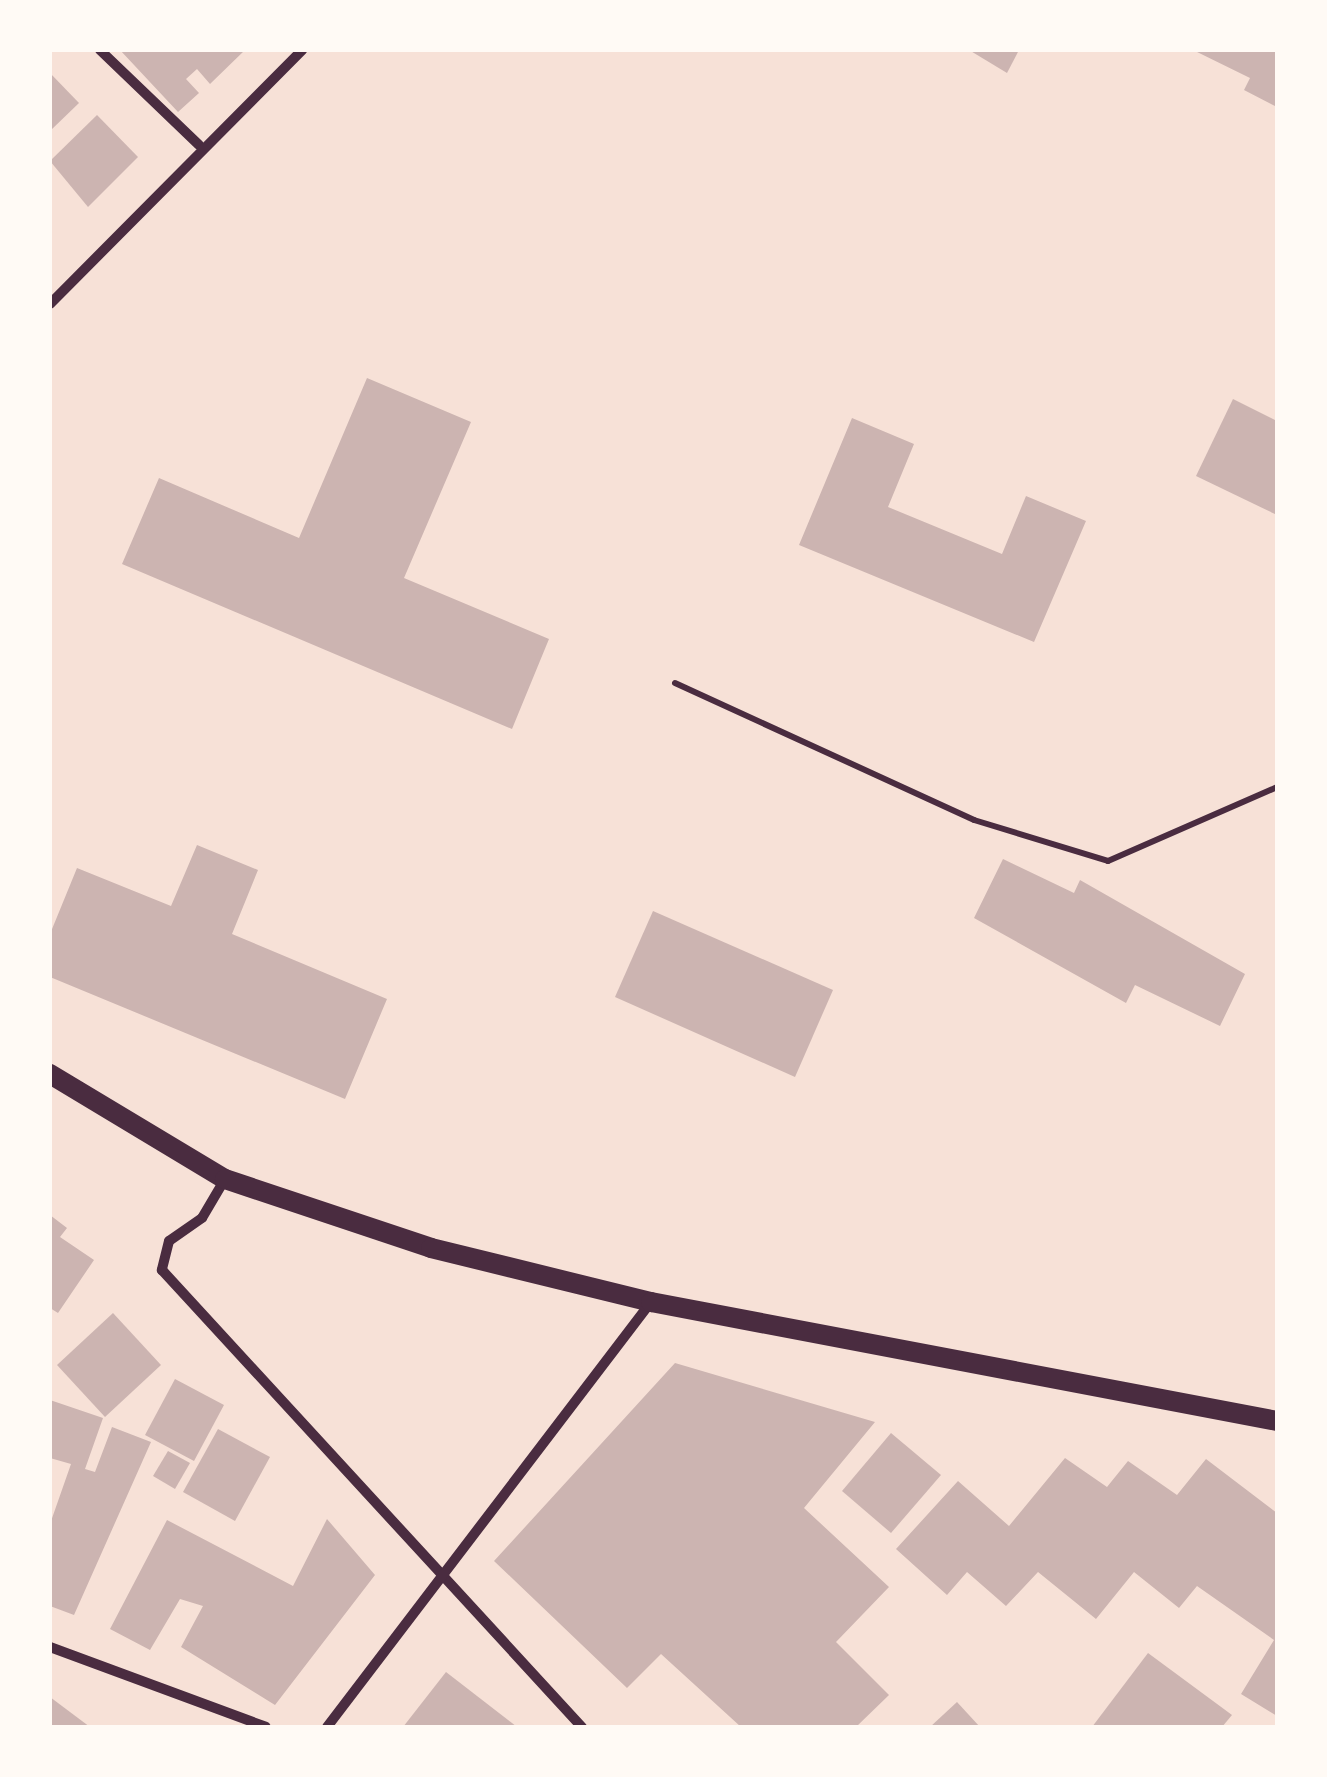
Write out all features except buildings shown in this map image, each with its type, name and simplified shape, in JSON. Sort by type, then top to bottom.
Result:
[{"type":"main road","points":[[50,1074],[225,1179],[431,1248],[651,1302],[1277,1422]]},
{"type":"street","points":[[100,50],[200,145]]},
{"type":"street","points":[[50,304],[200,145],[302,50]]},
{"type":"street","points":[[225,1179],[202,1218],[169,1241],[162,1270],[582,1727]]},
{"type":"street","points":[[327,1727],[651,1302]]},
{"type":"street","points":[[50,1646],[266,1727]]},
{"type":"path","points":[[674,683],[974,820],[1108,861],[1277,787]]}]
